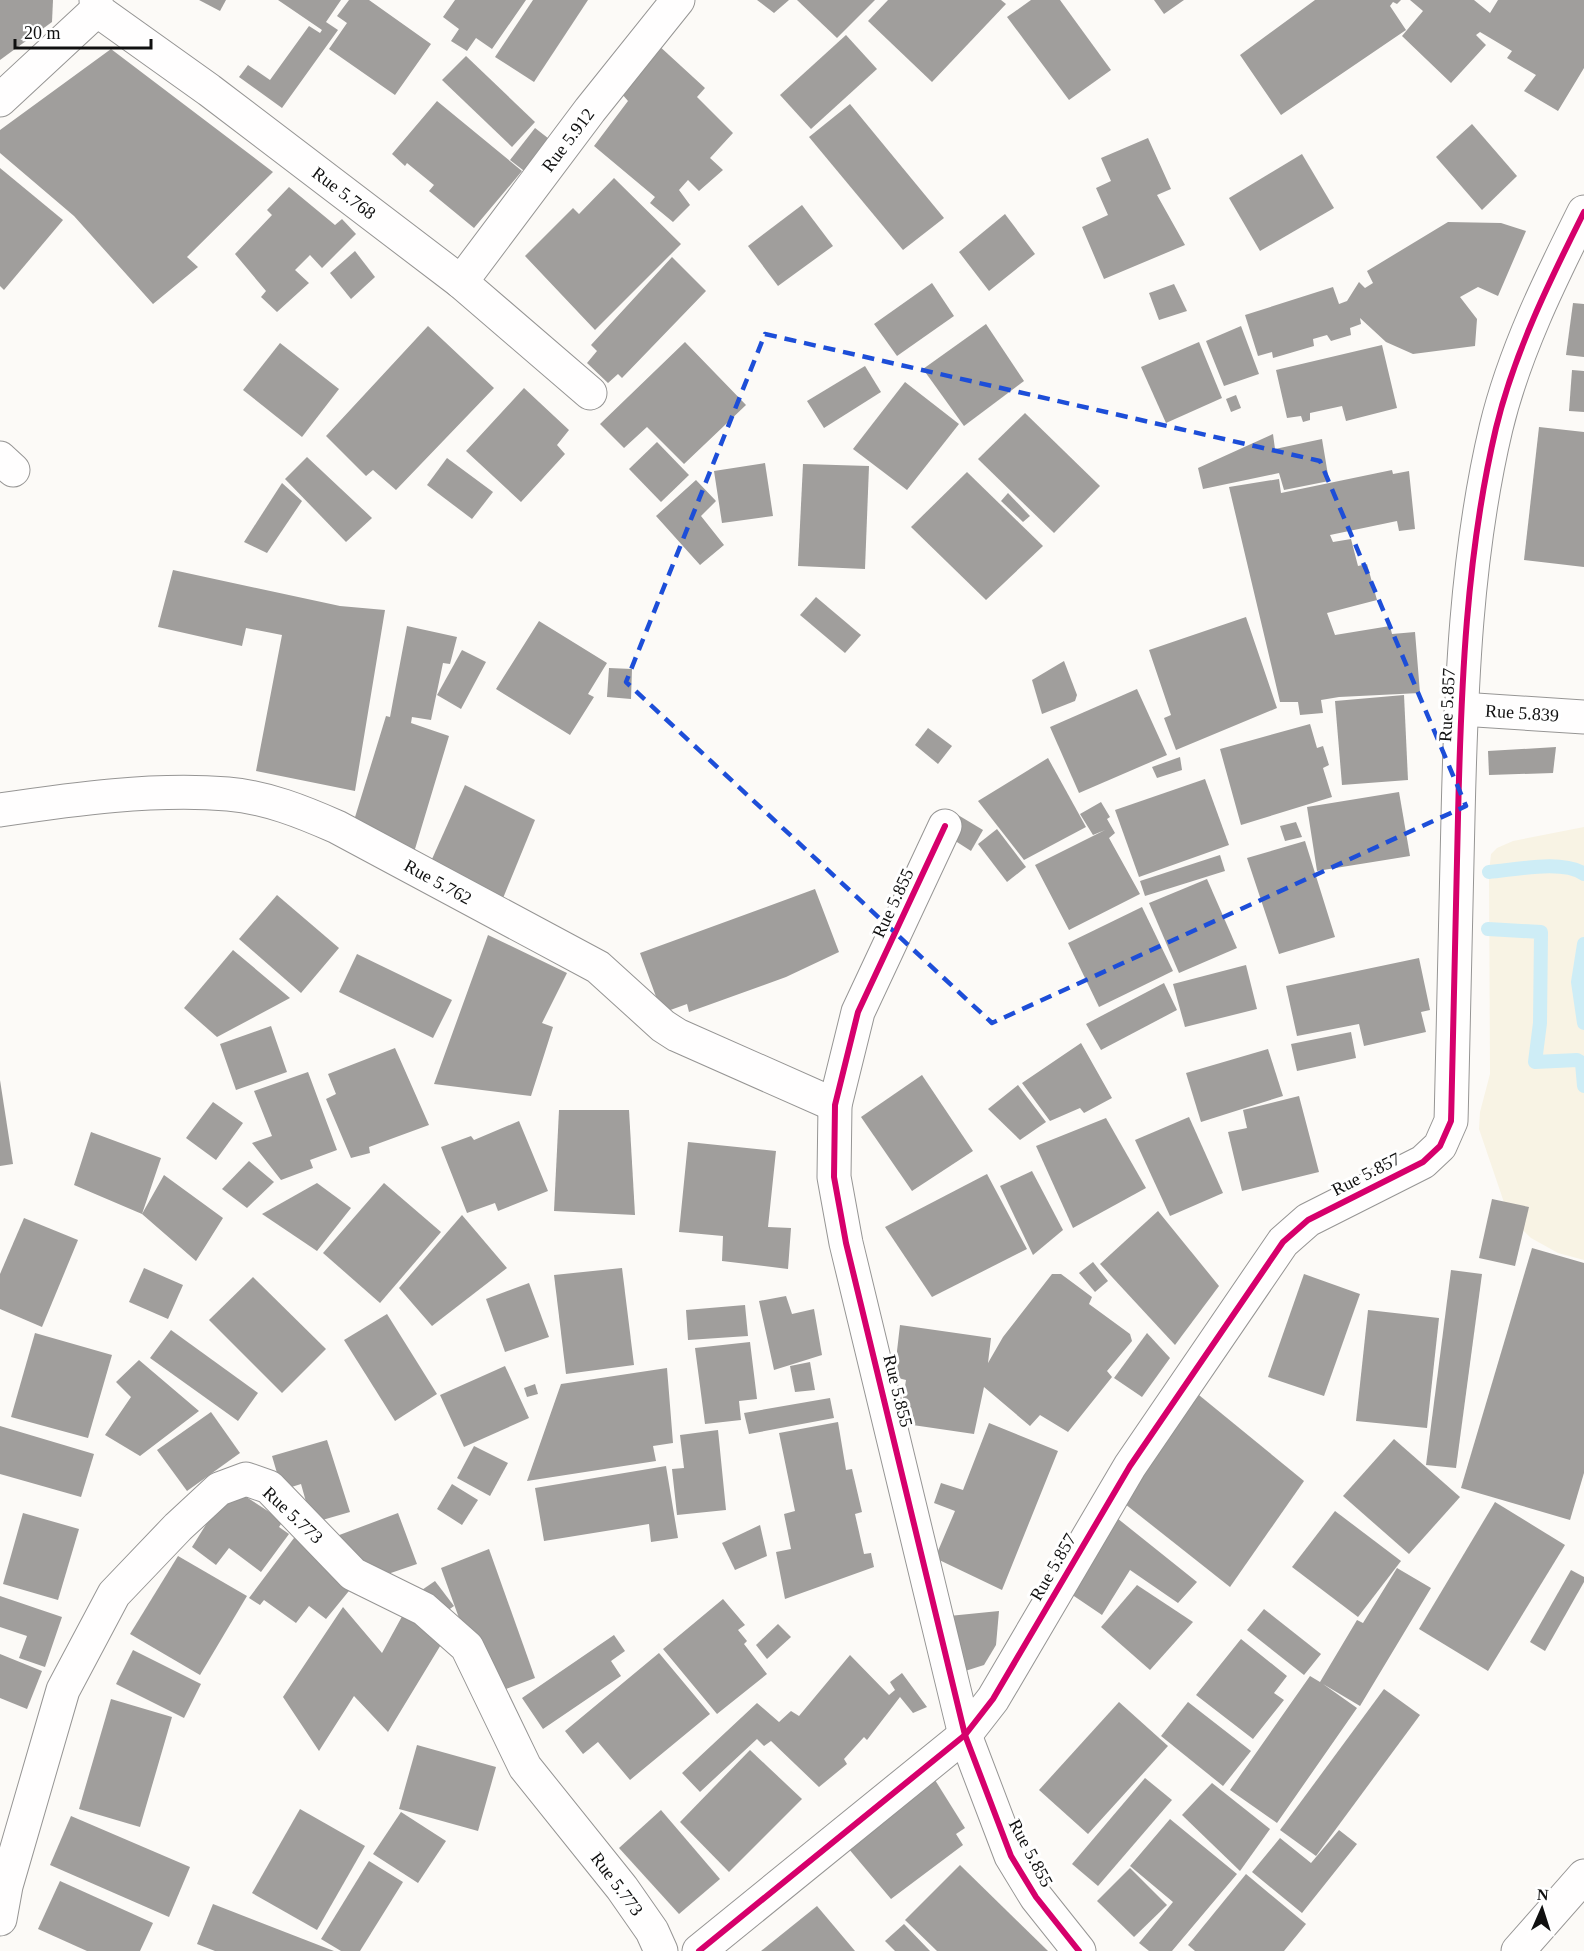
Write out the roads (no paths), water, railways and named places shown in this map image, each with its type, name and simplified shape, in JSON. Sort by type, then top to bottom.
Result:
[{"type":"street","name":"Rue 5.912","points":[[461,282],[590,110],[678,0]]},
{"type":"street","name":"Rue 5.768","points":[[96,5],[461,282],[590,393]]},
{"type":"street","points":[[0,100],[96,5]]},
{"type":"street","name":"Rue 5.857","points":[[699,1951],[966,1735],[993,1698],[1130,1466],[1283,1242],[1308,1220],[1423,1162],[1440,1146],[1451,1121],[1461,709],[1476,526],[1496,426],[1521,352],[1556,267],[1584,212]]},
{"type":"street","name":"Rue 5.839","points":[[1461,709],[1584,717]]},
{"type":"street","name":"Rue 5.762","points":[[0,810],[165,792],[230,794],[296,808],[337,827],[598,967],[676,1035],[835,1105]]},
{"type":"street","name":"Rue 5.855","points":[[945,826],[858,1012],[835,1105],[834,1177],[846,1243],[966,1735],[1011,1856],[1036,1897],[1079,1951]]},
{"type":"street","name":"Rue 5.773","points":[[0,1919],[6,1886],[63,1690],[114,1594],[178,1527],[219,1489],[246,1479],[269,1487],[353,1574],[424,1609],[467,1647],[525,1767],[622,1888],[652,1931],[662,1951]]},
{"type":"street","points":[[1518,1951],[1584,1876]]},
{"type":"waterway","points":[[1489,872],[1551,866],[1564,867],[1584,874]]},
{"type":"waterway","points":[[1488,929],[1541,932],[1540,1023],[1535,1062],[1577,1060],[1582,1063],[1584,1086]]},
{"type":"waterway","points":[[1584,944],[1578,982],[1584,1023]]}]
